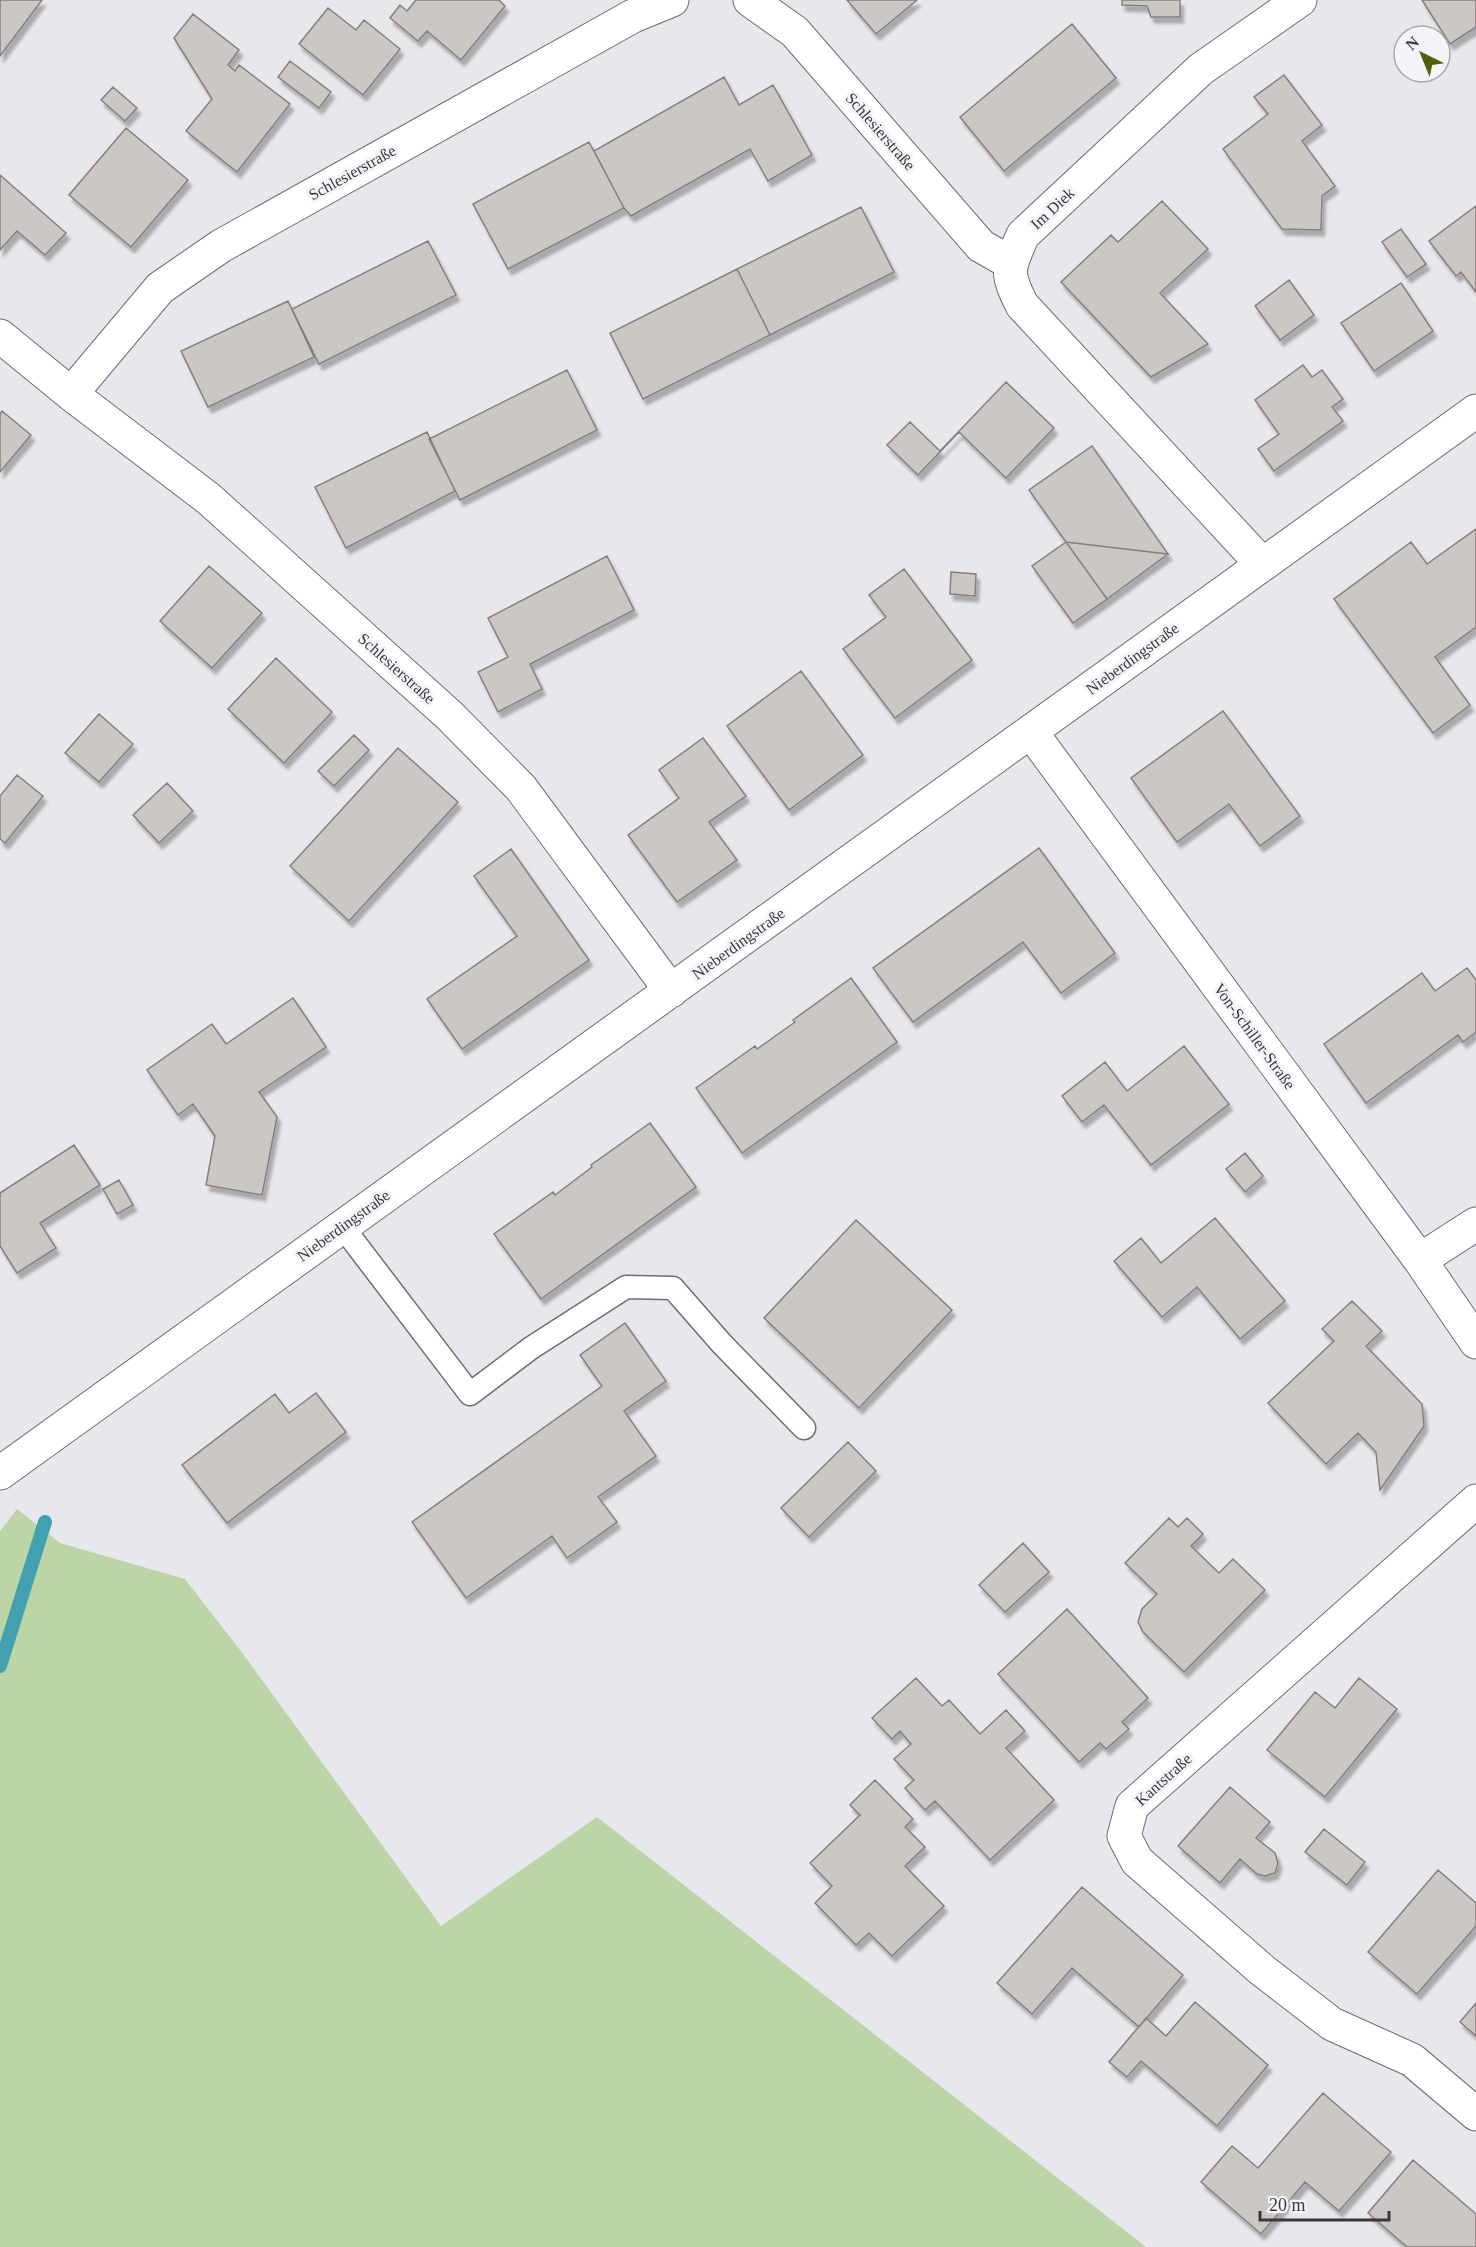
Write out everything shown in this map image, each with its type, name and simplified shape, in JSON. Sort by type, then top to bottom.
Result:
[{"type":"street","name":"Schlesierstraße","points":[[71,394],[160,288],[221,246],[633,16],[672,0]]},
{"type":"street","name":"Schlesierstraße","points":[[750,0],[795,32],[981,246],[1011,263]]},
{"type":"street","name":"Im Diek","points":[[1011,263],[1023,235],[1201,69],[1300,0]]},
{"type":"street","points":[[1011,263],[1010,281],[1022,305],[1262,564]]},
{"type":"street","name":"Schlesierstraße","points":[[0,336],[71,394],[209,499],[450,716],[521,788],[671,991]]},
{"type":"street","name":"Nieberdingstraße","points":[[0,1473],[1476,411]]},
{"type":"street","name":"Von-Schiller-Straße","points":[[1031,732],[1419,1260],[1476,1342]]},
{"type":"street","points":[[1419,1260],[1476,1224]]},
{"type":"street","name":"Kantstraße","points":[[1476,1501],[1132,1806],[1124,1836],[1137,1861],[1262,1970],[1332,2024],[1412,2060],[1476,2114]]},
{"type":"lane","points":[[342,1226],[470,1394],[531,1348],[626,1287],[673,1288],[722,1344],[804,1428]]},
{"type":"green space","points":[[17,1509],[60,1543],[185,1579],[243,1654],[441,1926],[597,1817],[1146,2247],[0,2247],[0,1531]]},
{"type":"building","points":[[0,0],[42,0],[0,56]]},
{"type":"building","points":[[416,0],[499,0],[505,6],[461,60],[427,31],[418,41],[390,18],[400,5],[407,11]]},
{"type":"building","points":[[847,0],[917,0],[876,34]]},
{"type":"building","points":[[1122,0],[1180,0],[1180,17],[1151,17],[1147,6],[1122,5]]},
{"type":"building","points":[[1422,0],[1476,0],[1476,27],[1452,43],[1452,24],[1437,24]]},
{"type":"building","points":[[328,8],[356,30],[364,20],[400,49],[363,95],[299,44]]},
{"type":"building","points":[[193,14],[239,50],[228,65],[235,71],[239,65],[290,104],[237,172],[186,131],[212,99],[174,38]]},
{"type":"building","points":[[1072,24],[1116,78],[1004,171],[960,117]]},
{"type":"building","points":[[290,61],[331,92],[319,108],[278,77]]},
{"type":"building","points":[[1284,75],[1322,125],[1302,141],[1335,186],[1322,196],[1321,230],[1282,229],[1223,149],[1268,114],[1254,97]]},
{"type":"building","points":[[724,77],[739,105],[773,85],[812,155],[768,181],[750,149],[631,216],[624,208],[594,151]]},
{"type":"building","points":[[113,87],[137,108],[125,121],[101,100]]},
{"type":"building","points":[[126,128],[188,180],[131,247],[69,195]]},
{"type":"building","points":[[589,142],[624,208],[508,269],[473,204]]},
{"type":"building","points":[[0,175],[66,233],[45,255],[17,231],[0,250]]},
{"type":"building","points":[[1162,201],[1208,249],[1160,293],[1208,344],[1151,377],[1061,282],[1111,235],[1118,242]]},
{"type":"building","points":[[1476,206],[1476,292],[1461,272],[1456,276],[1429,241]]},
{"type":"building","points":[[861,207],[894,272],[770,335],[737,269]]},
{"type":"building","points":[[1401,229],[1426,264],[1407,277],[1382,242]]},
{"type":"building","points":[[428,241],[456,295],[319,364],[292,309]]},
{"type":"building","points":[[737,269],[770,335],[643,399],[610,333]]},
{"type":"building","points":[[1289,280],[1314,315],[1280,340],[1255,306]]},
{"type":"building","points":[[1401,283],[1433,331],[1374,371],[1341,323]]},
{"type":"building","points":[[288,301],[314,357],[208,407],[181,351]]},
{"type":"building","points":[[1303,365],[1312,377],[1322,370],[1343,399],[1332,407],[1343,421],[1274,471],[1258,449],[1279,434],[1255,400]]},
{"type":"building","points":[[567,370],[597,430],[460,500],[429,439]]},
{"type":"building","points":[[1006,382],[1054,428],[1006,478],[959,432],[918,475],[887,445],[910,422],[940,451]]},
{"type":"building","points":[[2,411],[31,435],[0,472],[0,414]]},
{"type":"building","points":[[427,432],[455,491],[346,548],[315,487]]},
{"type":"building","points":[[1092,446],[1168,554],[1066,542],[1029,490]]},
{"type":"building","points":[[1476,529],[1476,627],[1435,657],[1470,705],[1433,733],[1334,599],[1411,542],[1427,564]]},
{"type":"building","points":[[1066,542],[1168,554],[1107,599]]},
{"type":"building","points":[[1066,542],[1107,599],[1073,623],[1032,566]]},
{"type":"building","points":[[607,556],[634,610],[530,664],[542,689],[498,712],[478,672],[508,657],[488,618]]},
{"type":"building","points":[[209,566],[262,613],[212,668],[160,621]]},
{"type":"building","points":[[904,569],[972,660],[895,718],[843,649],[886,617],[869,595]]},
{"type":"building","points":[[951,572],[976,574],[975,596],[950,594]]},
{"type":"building","points":[[276,658],[332,712],[284,763],[228,709]]},
{"type":"building","points":[[801,671],[863,755],[789,810],[727,726]]},
{"type":"building","points":[[1223,711],[1300,816],[1260,846],[1229,804],[1177,842],[1131,778]]},
{"type":"building","points":[[99,714],[133,744],[99,782],[65,753]]},
{"type":"building","points":[[354,735],[369,750],[334,786],[318,771]]},
{"type":"building","points":[[703,738],[746,796],[709,822],[737,860],[677,902],[628,835],[679,798],[659,770]]},
{"type":"building","points":[[398,748],[458,802],[349,921],[290,866]]},
{"type":"building","points":[[17,775],[43,796],[5,843],[0,839],[0,796]]},
{"type":"building","points":[[167,783],[193,811],[159,843],[133,815]]},
{"type":"building","points":[[1039,848],[1115,953],[1061,993],[1023,942],[913,1022],[873,968]]},
{"type":"building","points":[[511,849],[589,960],[462,1049],[427,999],[517,936],[474,876]]},
{"type":"building","points":[[1467,968],[1476,980],[1476,1032],[1463,1042],[1458,1035],[1366,1103],[1324,1044],[1422,973],[1435,991]]},
{"type":"building","points":[[851,978],[897,1042],[742,1153],[696,1088],[755,1046],[757,1049]]},
{"type":"building","points":[[293,998],[326,1047],[259,1092],[277,1117],[262,1195],[206,1185],[215,1136],[193,1104],[178,1115],[147,1070],[212,1024],[226,1044]]},
{"type":"building","points":[[1184,1046],[1229,1104],[1151,1165],[1104,1105],[1082,1122],[1062,1096],[1105,1062],[1127,1091]]},
{"type":"building","points":[[650,1123],[696,1187],[541,1299],[494,1234],[553,1192],[555,1195],[592,1167],[591,1165]]},
{"type":"building","points":[[74,1145],[100,1185],[40,1223],[56,1248],[17,1273],[0,1246],[0,1193]]},
{"type":"building","points":[[1245,1153],[1263,1176],[1245,1192],[1226,1169]]},
{"type":"building","points":[[119,1180],[133,1205],[117,1214],[103,1189]]},
{"type":"building","points":[[1215,1218],[1285,1301],[1240,1339],[1197,1287],[1162,1317],[1114,1261],[1141,1238],[1161,1263]]},
{"type":"building","points":[[856,1220],[952,1310],[859,1408],[764,1318]]},
{"type":"building","points":[[1352,1301],[1382,1331],[1366,1346],[1422,1404],[1424,1426],[1380,1490],[1376,1452],[1358,1433],[1326,1464],[1268,1403],[1334,1341],[1322,1329]]},
{"type":"building","points":[[625,1323],[666,1381],[624,1411],[656,1456],[598,1497],[617,1522],[567,1558],[552,1536],[466,1598],[412,1522],[602,1386],[580,1355]]},
{"type":"building","points":[[316,1393],[346,1432],[227,1523],[182,1465],[275,1394],[289,1413]]},
{"type":"building","points":[[848,1442],[876,1471],[809,1537],[781,1508]]},
{"type":"building","points":[[1169,1518],[1178,1527],[1187,1518],[1203,1534],[1191,1546],[1219,1573],[1233,1559],[1265,1590],[1184,1672],[1143,1632],[1138,1622],[1142,1609],[1157,1594],[1125,1563]]},
{"type":"building","points":[[1023,1543],[1049,1572],[1005,1612],[979,1585]]},
{"type":"building","points":[[1067,1609],[1148,1698],[1122,1722],[1129,1729],[1106,1749],[1100,1743],[1079,1762],[998,1674]]},
{"type":"building","points":[[916,1678],[942,1706],[949,1700],[980,1734],[1006,1710],[1025,1731],[1006,1748],[1054,1800],[990,1860],[935,1801],[925,1810],[905,1788],[914,1780],[894,1759],[911,1744],[900,1731],[892,1739],[872,1718]]},
{"type":"building","points":[[1359,1678],[1397,1709],[1325,1797],[1267,1750],[1315,1692],[1335,1708]]},
{"type":"building","points":[[875,1780],[913,1819],[905,1827],[925,1847],[905,1866],[944,1906],[892,1956],[869,1933],[856,1945],[815,1903],[832,1886],[810,1863],[860,1815],[850,1805]]},
{"type":"building","points":[[1230,1787],[1270,1822],[1256,1838],[1275,1853],[1278,1863],[1275,1873],[1265,1876],[1257,1874],[1240,1859],[1220,1883],[1178,1846]]},
{"type":"building","points":[[1324,1829],[1365,1862],[1347,1885],[1305,1852]]},
{"type":"building","points":[[1438,1870],[1476,1903],[1476,1926],[1417,1994],[1368,1952]]},
{"type":"building","points":[[1082,1887],[1183,1975],[1139,2027],[1072,1968],[1032,2014],[997,1983]]},
{"type":"building","points":[[1195,2002],[1268,2065],[1217,2126],[1141,2061],[1127,2077],[1109,2062],[1146,2018],[1166,2036]]},
{"type":"building","points":[[1476,2003],[1476,2036],[1460,2022]]},
{"type":"building","points":[[1323,2093],[1391,2152],[1339,2211],[1305,2182],[1261,2234],[1201,2182],[1232,2146],[1258,2168]]},
{"type":"building","points":[[1413,2160],[1476,2214],[1476,2247],[1407,2247],[1368,2213]]},
{"type":"waterway","points":[[0,1666],[45,1522]]}]
